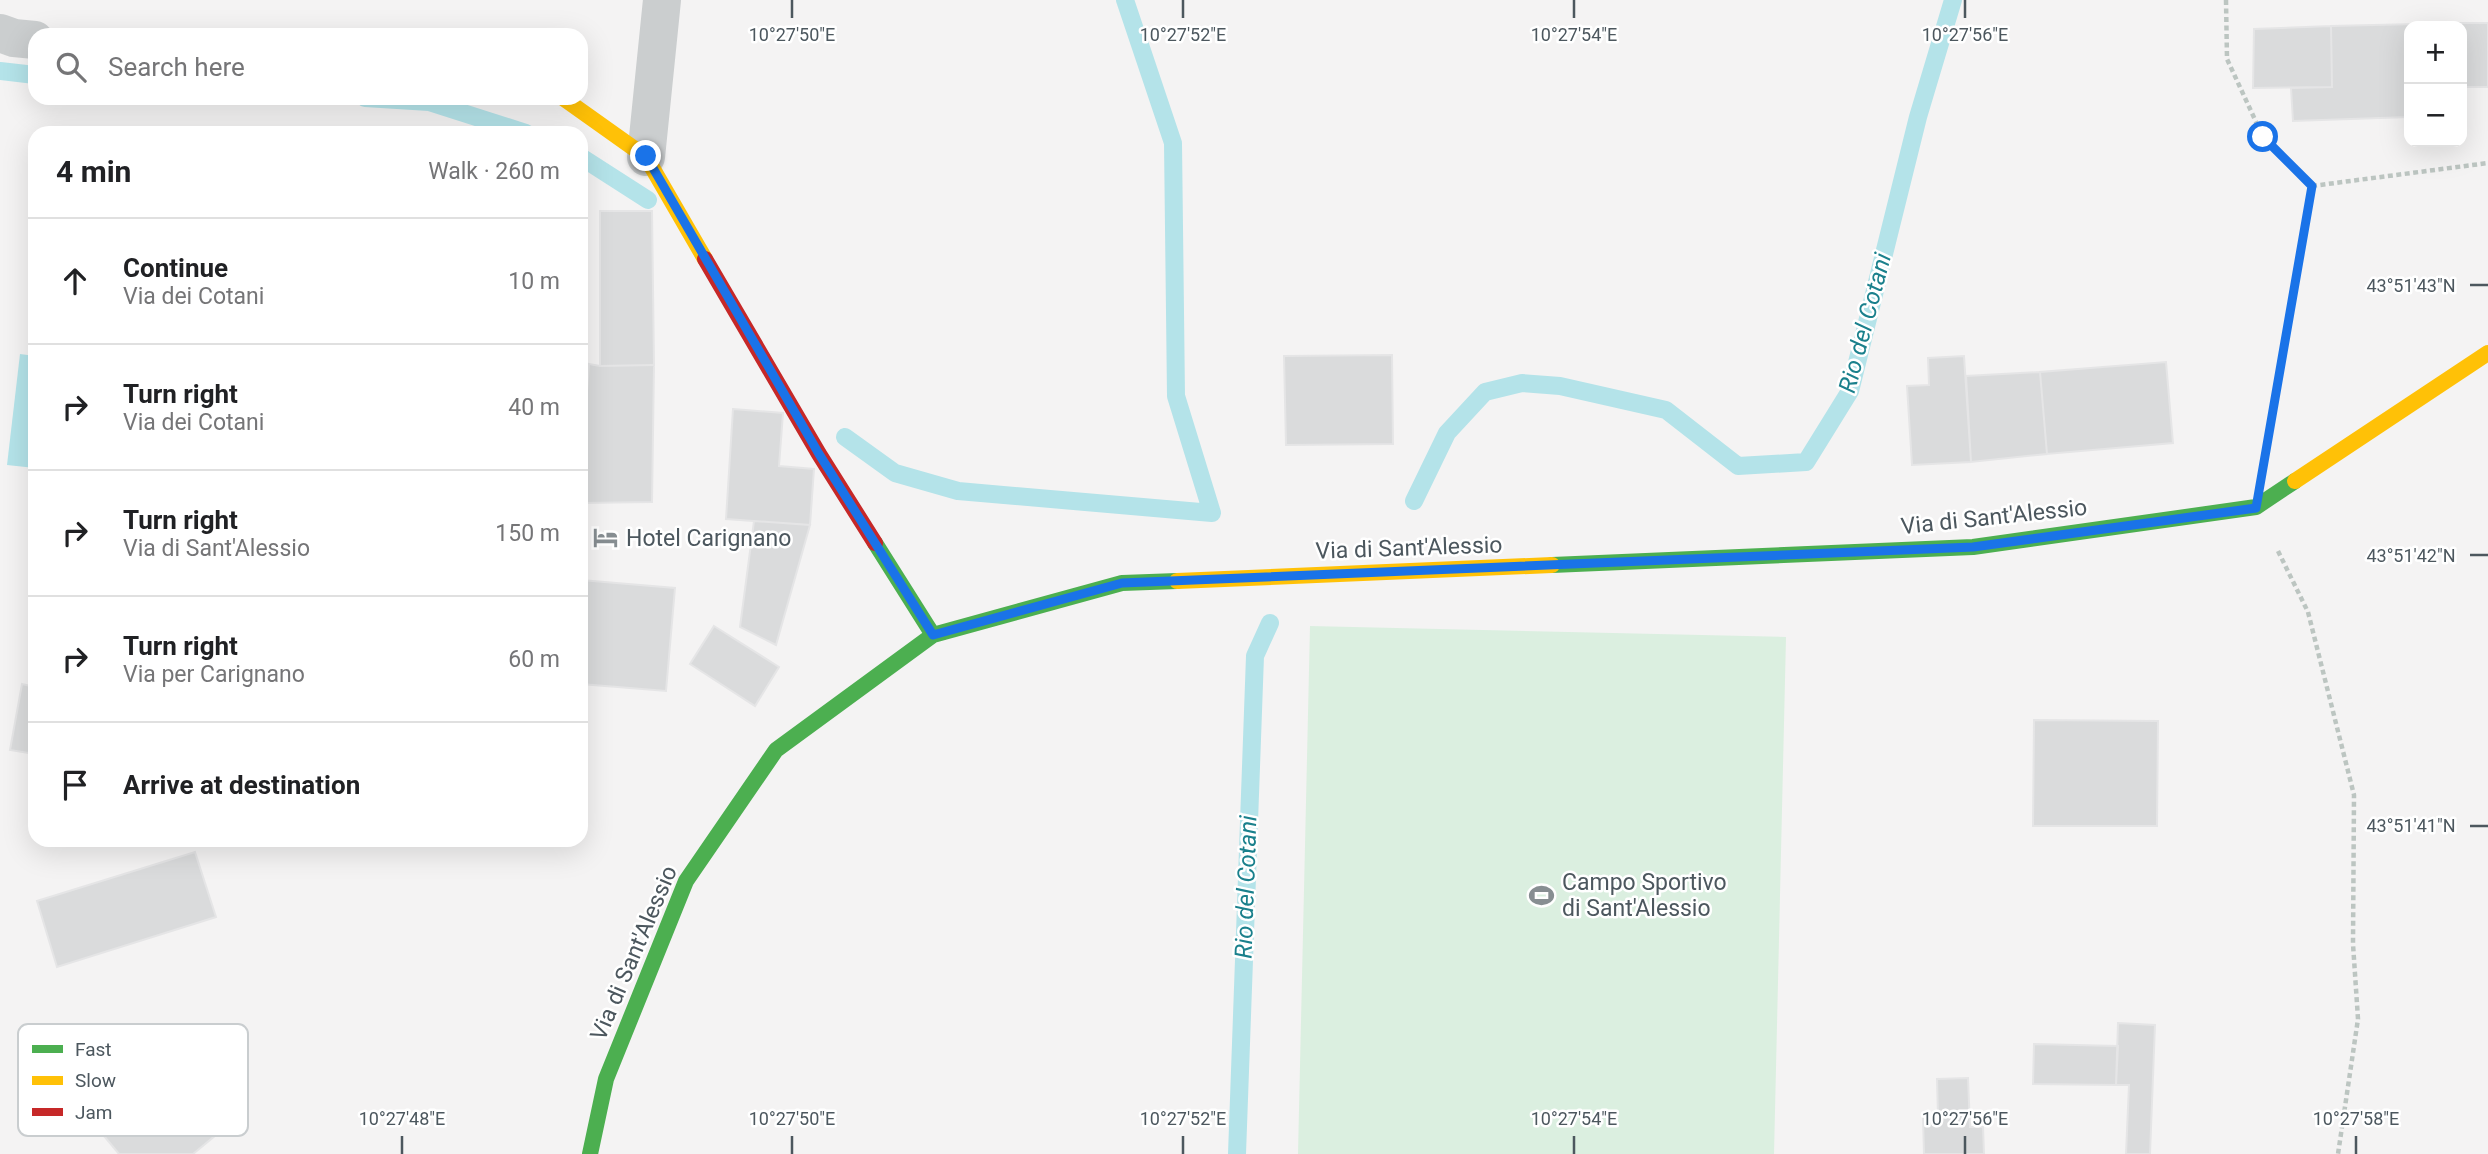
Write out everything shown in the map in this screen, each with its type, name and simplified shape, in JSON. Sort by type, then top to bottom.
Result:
[{"type":"street","points":[[646,156],[662,0]]},
{"type":"street","points":[[0,33],[28,39]]},
{"type":"street","points":[[573,105],[646,156],[819,454],[933,635]]},
{"type":"street","name":"Via di Sant'Alessio","points":[[590,1154],[606,1079],[685,881],[776,750],[933,635],[1122,583],[1973,547],[2256,508],[2488,354]]},
{"type":"path","points":[[2226,0],[2227,59],[2263,137],[2312,186]]},
{"type":"path","points":[[2312,186],[2488,163]]},
{"type":"path","points":[[2312,186],[2256,508],[2308,612],[2354,795],[2353,944],[2358,1019],[2337,1154]]},
{"type":"green space","name":"Campo Sportivo di Sant'Alessio","points":[[1310,626],[1786,637],[1774,1154],[1298,1154]]},
{"type":"water","points":[[20,354],[28,355],[28,467],[7,465]]},
{"type":"building","points":[[2467,23],[2488,23],[2488,87],[2467,87]]},
{"type":"building","points":[[2404,24],[2404,117],[2293,121],[2291,88],[2332,87],[2331,26]]},
{"type":"building","points":[[2331,26],[2332,87],[2253,88],[2254,29]]},
{"type":"building","points":[[600,211],[652,211],[654,365],[600,366]]},
{"type":"building","points":[[1392,355],[1393,444],[1286,445],[1284,356]]},
{"type":"building","points":[[1964,356],[1971,462],[1912,465],[1907,386],[1929,385],[1928,358]]},
{"type":"building","points":[[2166,362],[2173,443],[2047,454],[2040,372]]},
{"type":"building","points":[[589,364],[654,365],[652,502],[588,503]]},
{"type":"building","points":[[2040,372],[2047,454],[1971,462],[1966,376]]},
{"type":"building","points":[[733,409],[783,413],[779,466],[814,469],[810,525],[726,519]]},
{"type":"building","points":[[754,521],[810,525],[776,645],[740,627]]},
{"type":"building","points":[[588,581],[675,588],[666,691],[588,685]]},
{"type":"building","points":[[714,626],[779,667],[755,706],[690,664]]},
{"type":"building","points":[[22,684],[28,685],[28,753],[10,750]]},
{"type":"building","points":[[2034,720],[2158,721],[2157,826],[2033,826]]},
{"type":"building","points":[[195,852],[216,917],[57,967],[37,901]]},
{"type":"building","points":[[2118,1023],[2155,1025],[2150,1154],[2126,1154],[2129,1085],[2116,1085]]},
{"type":"building","points":[[2034,1044],[2118,1046],[2116,1085],[2033,1084]]},
{"type":"building","points":[[1968,1078],[1970,1127],[1983,1127],[1984,1154],[1924,1154],[1923,1117],[1938,1116],[1937,1079]]},
{"type":"building","points":[[104,1136],[215,1136],[193,1154],[119,1154]]},
{"type":"waterway","points":[[845,437],[895,473],[958,491],[1212,513],[1176,396],[1173,143],[1125,0]]},
{"type":"waterway","name":"Rio del Cotani","points":[[1414,501],[1447,433],[1485,392],[1522,383],[1560,386],[1666,410],[1738,466],[1806,462],[1850,391],[1918,117],[1953,0]]},
{"type":"waterway","points":[[0,71],[28,74]]},
{"type":"waterway","points":[[438,105],[504,126]]},
{"type":"waterway","points":[[588,161],[648,200]]},
{"type":"waterway","name":"Rio del Cotani","points":[[1237,1154],[1255,656],[1270,623]]},
{"type":"traffic: fast","points":[[1552,565],[1973,547],[2256,507],[2295,481]]},
{"type":"traffic: fast","points":[[875,543],[933,635]]},
{"type":"traffic: fast","points":[[590,1154],[606,1079],[686,881],[776,750],[933,635],[1122,583],[1177,581]]},
{"type":"traffic: slow","points":[[573,105],[646,157],[705,259]]},
{"type":"traffic: slow","points":[[2295,481],[2488,353]]},
{"type":"traffic: slow","points":[[1177,581],[1552,565]]},
{"type":"traffic: jam","points":[[705,259],[819,454],[875,543]]},
{"type":"place","name":"Hotel Carignano","points":[[606,538]]},
{"type":"place","name":"Campo Sportivo di Sant'Alessio","points":[[1542,895]]},
{"type":"route","points":[[646,156],[819,454],[933,635],[1122,583],[1973,547],[2256,508],[2312,186],[2263,137]]}]
